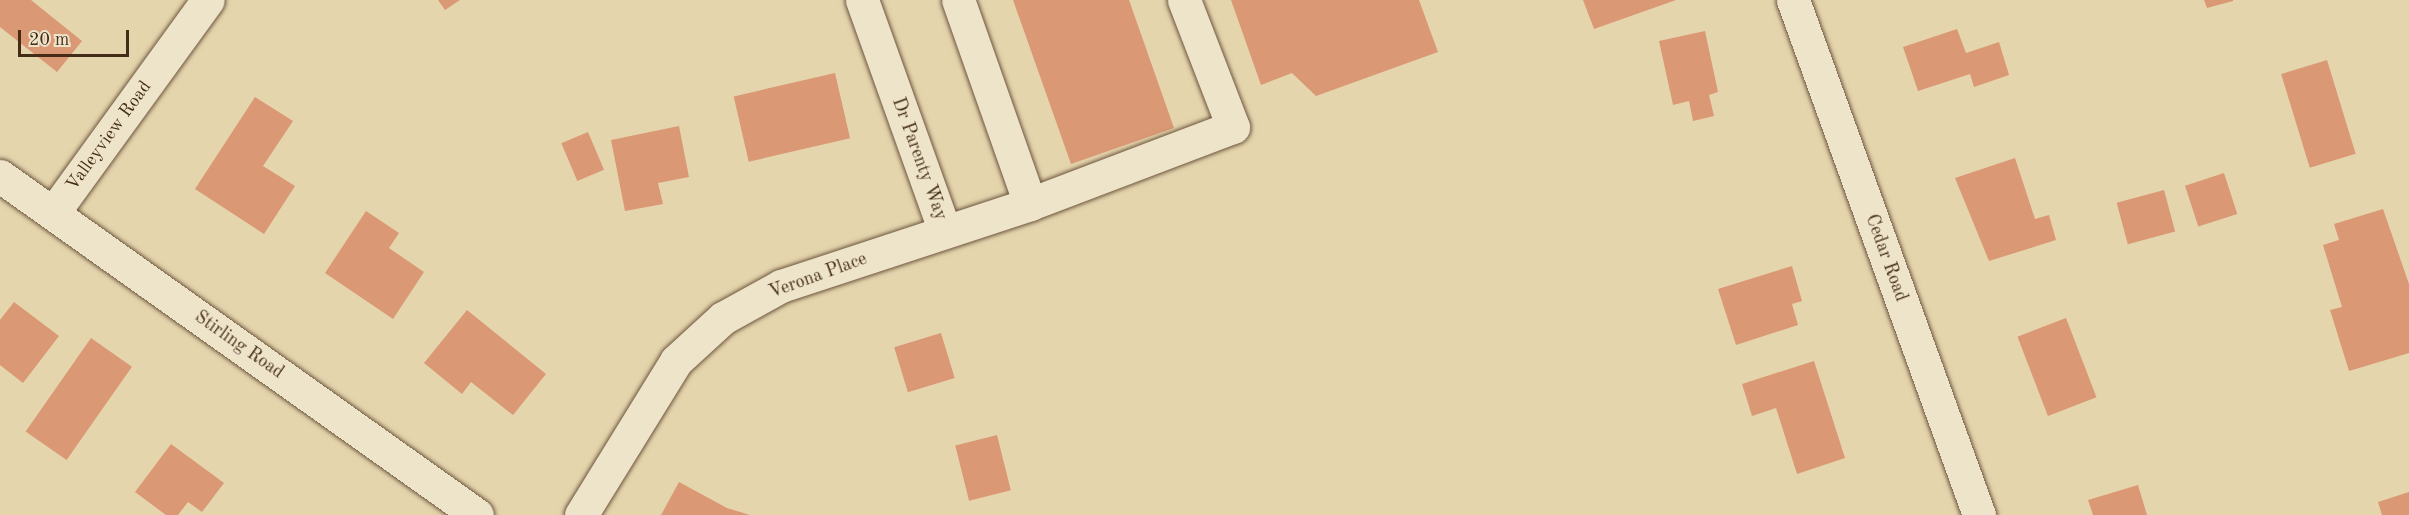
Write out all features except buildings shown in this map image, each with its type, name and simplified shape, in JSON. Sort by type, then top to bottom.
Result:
[{"type":"street","name":"Valleyview Road","points":[[53,213],[208,0]]},
{"type":"street","name":"Dr Parenty Way","points":[[862,0],[945,232],[1030,204],[1233,127],[1184,0]]},
{"type":"street","points":[[958,0],[1030,204]]},
{"type":"street","name":"Cedar Road","points":[[1793,0],[1979,515]]},
{"type":"street","name":"Stirling Road","points":[[0,176],[477,515]]},
{"type":"street","name":"Verona Place","points":[[581,515],[676,361],[723,318],[781,286],[945,232]]}]
